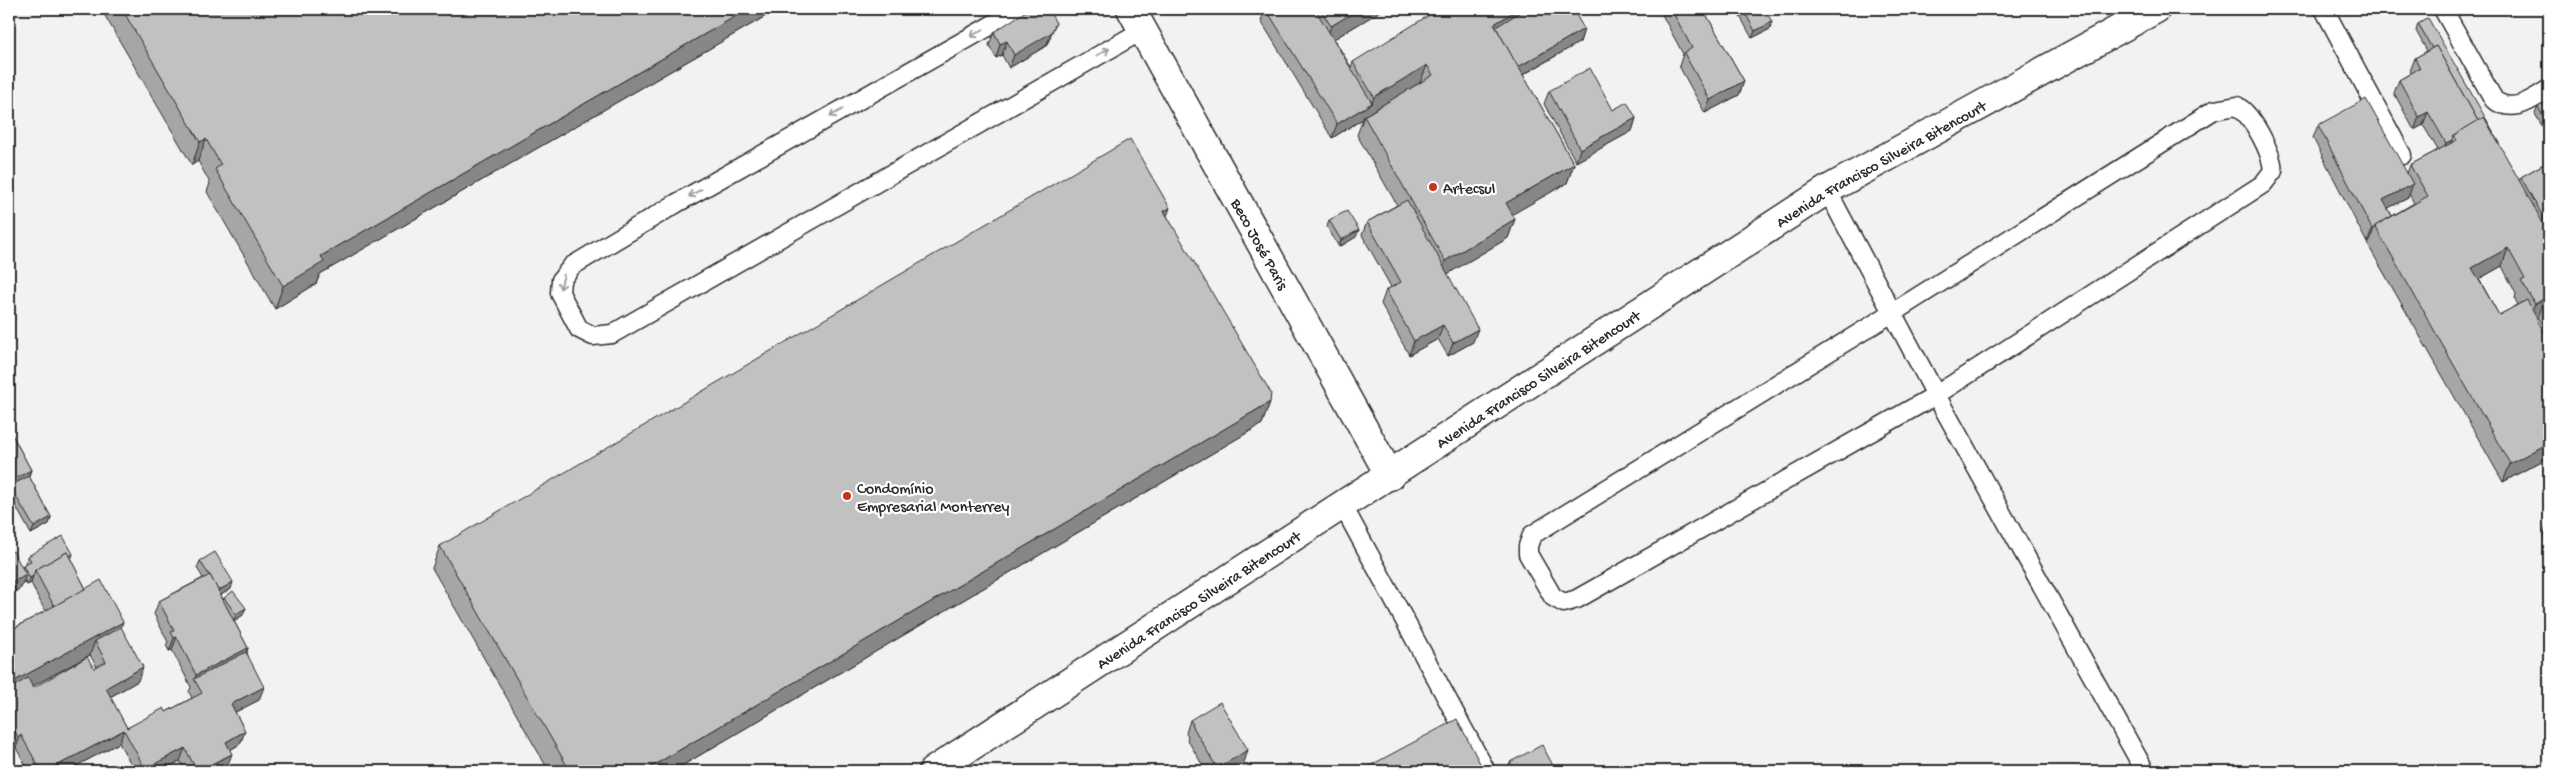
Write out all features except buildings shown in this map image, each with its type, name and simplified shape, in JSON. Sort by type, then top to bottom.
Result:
[{"type":"main road","name":"Avenida Francisco Silveira Bitencourt","points":[[933,771],[1390,476],[1827,190],[2156,9]]},
{"type":"main road","name":"Beco José Paris","points":[[1137,19],[1390,476]]},
{"type":"lane","points":[[1020,9],[677,203],[572,266],[561,280],[560,293],[579,329],[593,336],[612,334],[1137,19]]},
{"type":"lane","points":[[2324,9],[2402,155]]},
{"type":"lane","points":[[2443,9],[2494,100],[2508,107],[2516,106],[2549,89]]},
{"type":"lane","points":[[2237,106],[2252,120],[2273,165],[2273,171],[2263,184],[1936,395],[1577,599],[1564,603],[1552,597],[1528,554],[1528,546],[1532,535],[1892,313],[2214,110],[2237,106]]},
{"type":"lane","points":[[1827,190],[1936,395],[2145,771]]},
{"type":"lane","points":[[1343,506],[1486,771]]},
{"type":"place","name":"Artecsul","points":[[1433,187]]},
{"type":"place","name":"Condomínio Empresarial Monterrey","points":[[847,496]]}]
